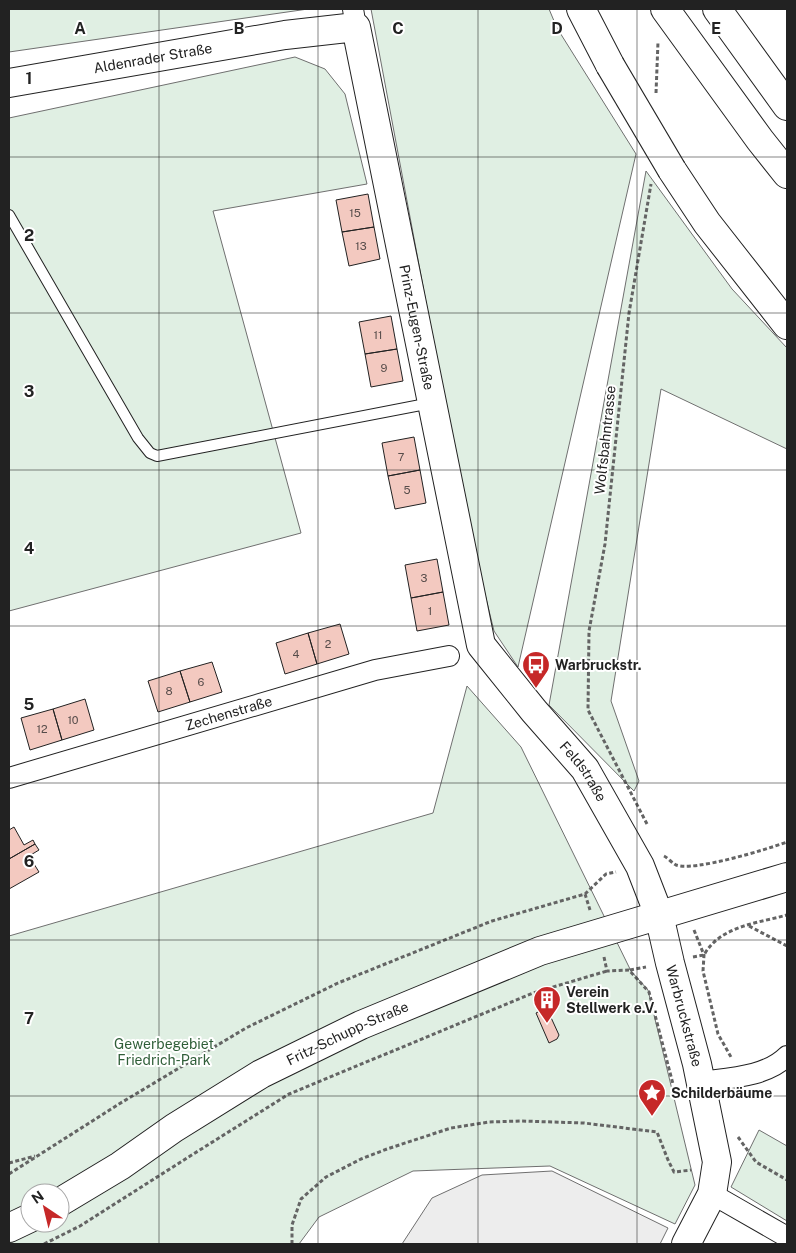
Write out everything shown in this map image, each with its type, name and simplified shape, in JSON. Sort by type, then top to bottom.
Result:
[{"type":"main road","points":[[581,9],[662,174],[707,223],[787,326]]},
{"type":"main road","points":[[665,9],[686,40],[787,174]]},
{"type":"main road","points":[[717,9],[787,106]]},
{"type":"main road","name":"Aldenrader Straße","points":[[9,83],[284,35],[354,18]]},
{"type":"main road","name":"Prinz-Eugen-Straße","points":[[354,18],[481,644]]},
{"type":"main road","name":"Feldstraße","points":[[481,644],[534,711],[585,769],[640,866],[660,915]]},
{"type":"main road","points":[[660,915],[787,877]]},
{"type":"main road","name":"Fritz-Schupp-Straße","points":[[70,1196],[120,1166],[174,1128],[261,1074],[379,1018],[540,951],[660,915]]},
{"type":"main road","name":"Warbruckstraße","points":[[660,915],[670,963],[701,1082],[717,1162],[712,1194],[686,1244]]},
{"type":"street","name":"Zechenstraße","points":[[9,778],[375,670],[449,656]]},
{"type":"street","points":[[701,1082],[741,1076],[773,1067],[787,1056]]},
{"type":"street","points":[[712,1194],[787,1237]]},
{"type":"lane","points":[[9,215],[138,438],[150,453],[157,456],[432,403]]},
{"type":"path","points":[[656,94],[658,37]]},
{"type":"path","name":"Wolfsbahntrasse","points":[[650,830],[588,710],[589,631],[606,544],[629,313],[662,174]]},
{"type":"path","points":[[663,855],[677,866],[695,866],[767,850],[787,842]]},
{"type":"path","points":[[9,1174],[119,1104],[246,1028],[338,983],[492,920],[585,894],[598,934],[607,971]]},
{"type":"path","points":[[741,1076],[718,1034],[703,971],[704,955],[709,945],[730,930],[787,916]]},
{"type":"path","points":[[749,926],[787,946]]},
{"type":"path","points":[[44,1244],[80,1226],[289,1094],[533,993],[607,971],[629,970],[704,955]]},
{"type":"path","points":[[629,970],[649,992],[674,1088]]},
{"type":"path","points":[[292,1244],[292,1225],[301,1199],[326,1177],[360,1159],[451,1128],[489,1122],[521,1121],[584,1123],[657,1132],[674,1172],[694,1170],[717,1162]]},
{"type":"path","points":[[9,1163],[41,1154]]},
{"type":"path","points":[[756,1162],[787,1180]]},
{"type":"green space","points":[[9,9],[308,9],[9,52]]},
{"type":"green space","points":[[371,9],[549,9],[557,28],[636,154],[518,667],[494,631],[467,521]]},
{"type":"green space","points":[[295,57],[325,69],[345,94],[367,184],[213,211],[301,533],[9,611],[9,118]]},
{"type":"green space","points":[[646,171],[732,289],[787,348],[787,449],[661,389],[611,701],[639,781],[634,791],[549,705]]},
{"type":"green space","name":"Gewerbegebiet Friedrich-Park","points":[[467,686],[521,747],[631,971],[648,990],[695,1185],[675,1224],[550,1166],[413,1171],[319,1217],[299,1244],[9,1244],[9,936],[433,813]]},
{"type":"green space","points":[[759,1130],[787,1146],[787,1221],[731,1187]]},
{"type":"shaded area","points":[[552,1171],[668,1228],[660,1244],[402,1244],[432,1198],[482,1175]]},
{"type":"building","points":[[368,194],[374,227],[342,232],[336,200]]},
{"type":"building","points":[[374,227],[380,259],[349,266],[342,232]]},
{"type":"building","points":[[391,316],[397,349],[365,354],[359,322]]},
{"type":"building","points":[[397,349],[403,381],[371,387],[365,354]]},
{"type":"building","points":[[414,437],[420,470],[388,476],[382,443]]},
{"type":"building","points":[[420,470],[426,503],[395,509],[388,476]]},
{"type":"building","points":[[437,559],[443,592],[411,598],[405,565]]},
{"type":"building","points":[[443,592],[449,625],[417,631],[411,598]]},
{"type":"building","points":[[340,624],[349,654],[317,664],[308,633]]},
{"type":"building","points":[[308,633],[317,664],[285,674],[276,643]]},
{"type":"building","points":[[212,662],[222,692],[190,702],[180,671]]},
{"type":"building","points":[[180,671],[190,702],[158,712],[148,681]]},
{"type":"building","points":[[85,699],[94,730],[62,740],[53,709]]},
{"type":"building","points":[[53,709],[62,740],[30,750],[21,718]]},
{"type":"building","points":[[14,827],[24,845],[33,840],[35,844],[9,859],[9,830]]},
{"type":"building","points":[[35,844],[39,850],[29,856],[39,872],[9,889],[9,859]]},
{"type":"building","name":"Verein Stellwerk e.V.","points":[[544,1009],[548,1011],[559,1035],[557,1039],[549,1043],[536,1013]]},
{"type":"place","name":"Warbruckstr.","points":[[536,689]]},
{"type":"place","name":"Verein Stellwerk e.V.","points":[[547,1024]]},
{"type":"place","name":"Schilderbäume","points":[[652,1117]]}]
